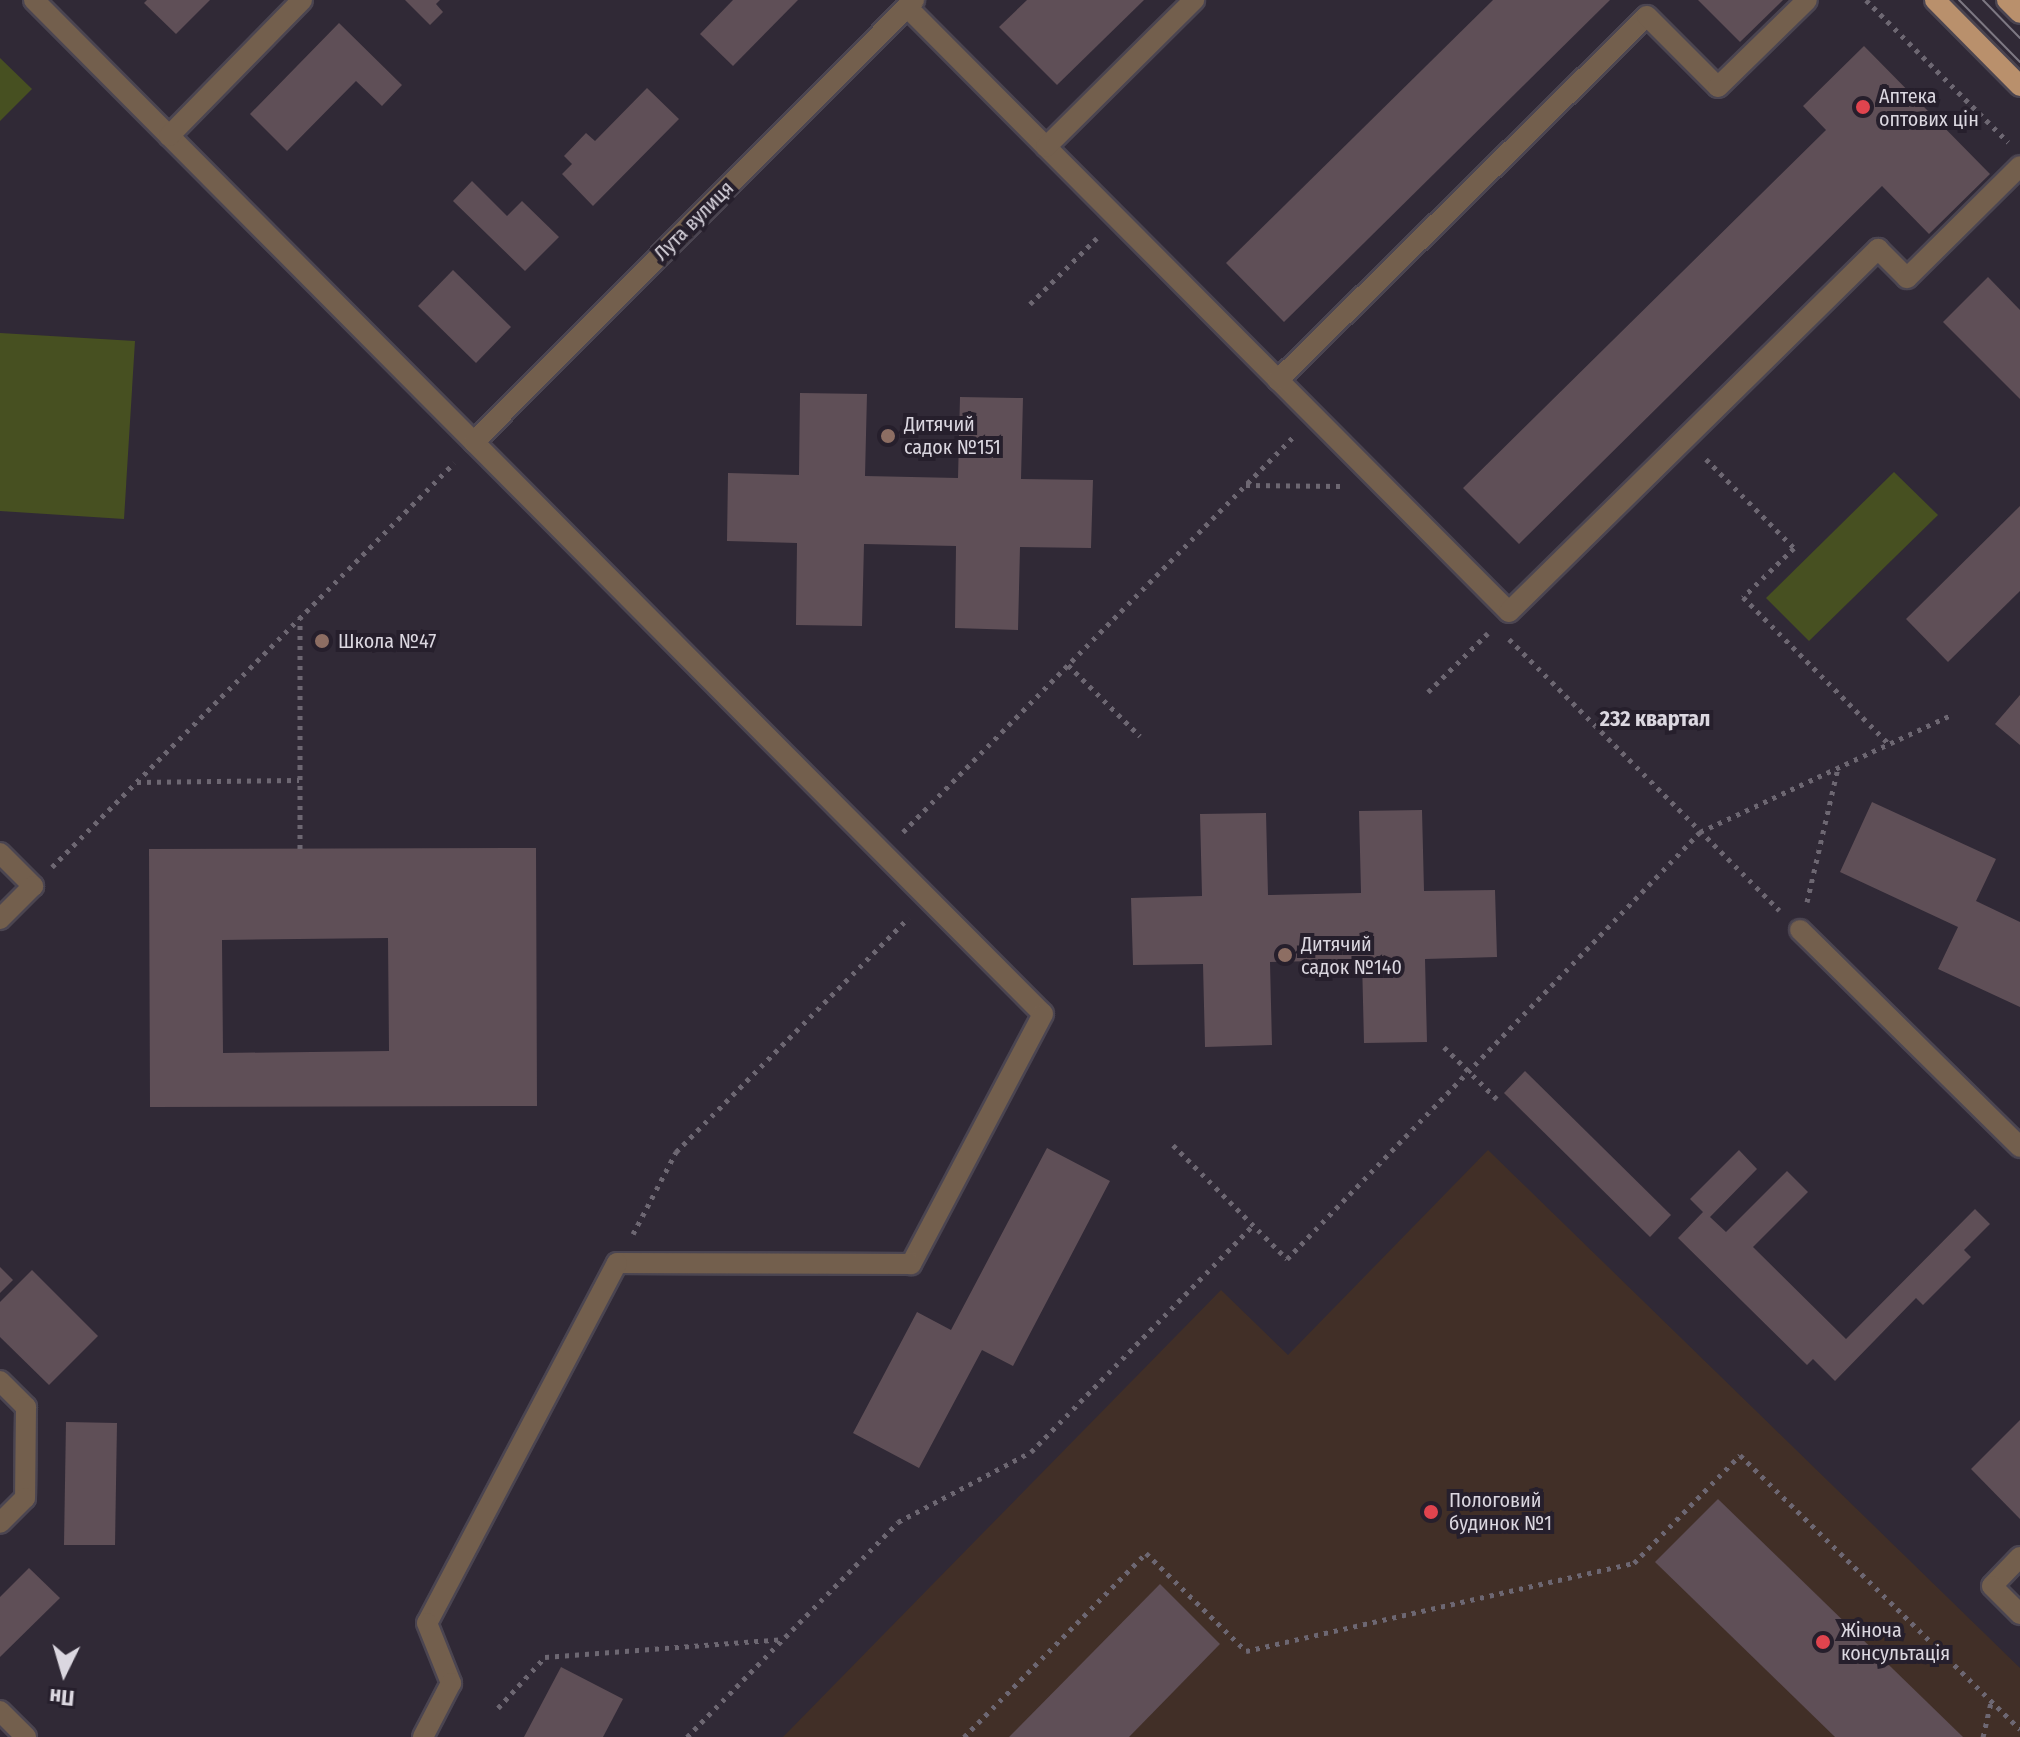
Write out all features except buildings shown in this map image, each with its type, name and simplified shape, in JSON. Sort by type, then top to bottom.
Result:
[{"type":"main road","points":[[1935,0],[2020,86]]},
{"type":"main road","points":[[2007,0],[2020,13]]},
{"type":"street","points":[[34,0],[1043,1014],[911,1264],[617,1263],[427,1623],[451,1683],[423,1737]]},
{"type":"street","points":[[169,136],[302,0]]},
{"type":"street","points":[[1046,147],[1194,0]]},
{"type":"street","points":[[1278,380],[1647,16],[1718,87],[1807,0]]},
{"type":"street","points":[[910,3],[1046,147],[1509,612],[1878,249],[1907,278],[2020,166]]},
{"type":"street","name":"Лута вулиця","points":[[474,442],[910,3]]},
{"type":"street","points":[[0,853],[33,886],[0,919]]},
{"type":"street","points":[[1800,930],[2020,1147]]},
{"type":"street","points":[[0,1381],[26,1407],[25,1498],[0,1523]]},
{"type":"street","points":[[2020,1557],[1992,1586],[2020,1614]]},
{"type":"street","points":[[0,1711],[26,1737]]},
{"type":"path","points":[[1866,0],[2020,154]]},
{"type":"path","points":[[1030,304],[1104,232]]},
{"type":"path","points":[[883,853],[1313,416]]},
{"type":"path","points":[[1685,439],[1794,548],[1743,597],[1889,744]]},
{"type":"path","points":[[33,886],[474,442]]},
{"type":"path","points":[[1245,485],[1383,486]]},
{"type":"path","points":[[300,618],[300,849]]},
{"type":"path","points":[[1428,692],[1495,626]]},
{"type":"path","points":[[1068,665],[1140,736]]},
{"type":"path","points":[[1173,1145],[1287,1259],[1700,832],[1951,715]]},
{"type":"path","points":[[1800,930],[1838,767]]},
{"type":"path","points":[[137,782],[299,780]]},
{"type":"path","points":[[1700,832],[1800,930]]},
{"type":"path","points":[[617,1263],[676,1152],[928,898]]},
{"type":"path","points":[[1444,1047],[1497,1099]]},
{"type":"path","points":[[687,1737],[898,1522],[1031,1452],[1253,1225]]},
{"type":"path","points":[[964,1737],[1146,1553],[1246,1651],[1634,1563],[1740,1455],[2020,1729]]},
{"type":"path","points":[[498,1708],[545,1657],[783,1639]]},
{"type":"path","points":[[1983,1737],[1991,1701]]},
{"type":"shaded area","name":"Пологовий будинок №1","points":[[1488,1150],[2020,1668],[2020,1737],[783,1737],[1221,1290],[1288,1355]]},
{"type":"green space","points":[[0,58],[32,89],[0,121]]},
{"type":"green space","points":[[0,333],[135,341],[124,519],[0,511]]},
{"type":"green space","points":[[1894,472],[1938,515],[1809,641],[1766,598]]},
{"type":"tram line","points":[[1959,0],[2020,62]]},
{"type":"tram line","points":[[1983,0],[2020,38]]},
{"type":"place","name":"Аптека оптових цін","points":[[1863,107]]},
{"type":"place","name":"Дитячий садок №151","points":[[888,436]]},
{"type":"place","name":"Школа №47","points":[[322,641]]},
{"type":"place","name":"Дитячий садок №140","points":[[1285,955]]},
{"type":"place","name":"Пологовий будинок №1","points":[[1431,1512]]},
{"type":"place","name":"Жіноча консультація","points":[[1823,1642]]},
{"type":"district","name":"232 квартал","points":[[1655,719]]}]
